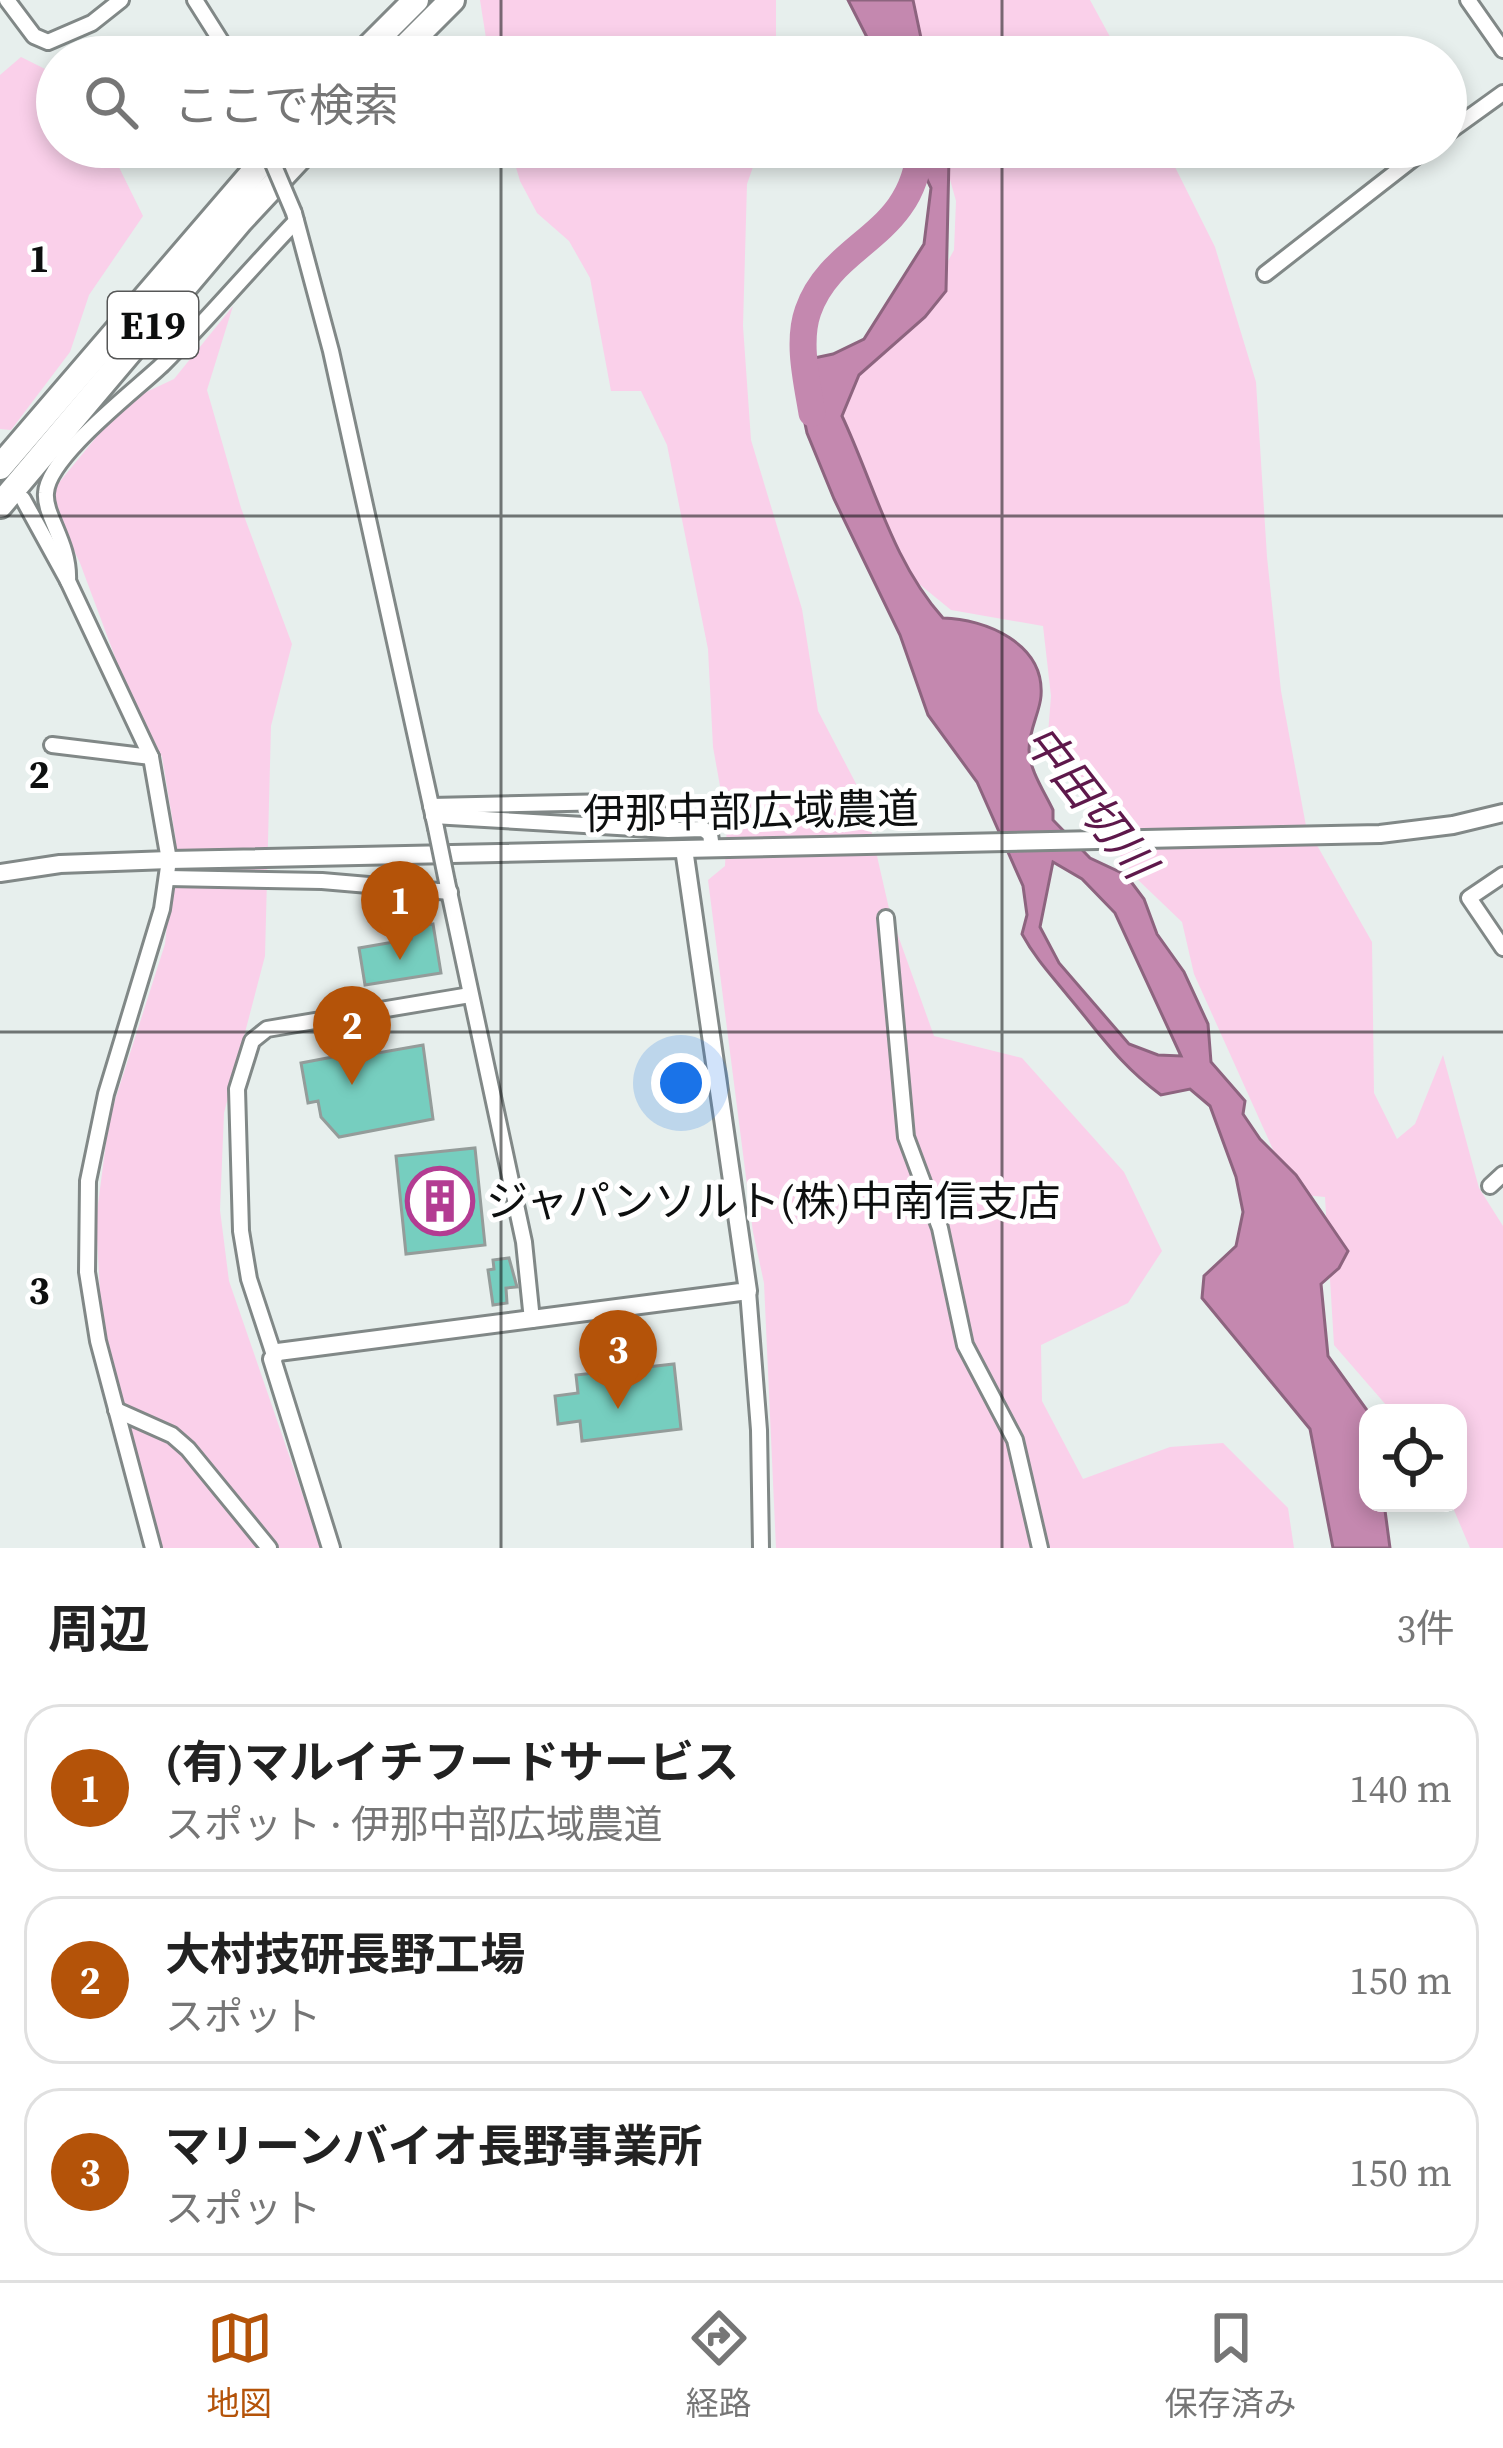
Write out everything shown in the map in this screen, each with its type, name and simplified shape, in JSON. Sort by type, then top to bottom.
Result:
[{"type":"highway","points":[[380,36],[416,0]]},
{"type":"highway","points":[[416,36],[452,0]]},
{"type":"highway","name":"E19","points":[[0,467],[257,168]]},
{"type":"highway","name":"E19","points":[[12,502],[240,221],[289,168]]},
{"type":"street","points":[[7,0],[36,37]]},
{"type":"street","points":[[62,36],[92,23],[121,0]]},
{"type":"street","points":[[195,0],[218,36]]},
{"type":"street","points":[[1468,0],[1503,50]]},
{"type":"street","points":[[1467,119],[1503,93]]},
{"type":"street","points":[[275,168],[295,217],[331,351],[524,1242],[532,1320]]},
{"type":"street","points":[[1265,274],[1401,168]]},
{"type":"street","points":[[68,581],[69,559],[46,502],[46,487],[54,470],[93,426],[160,366],[295,217]]},
{"type":"street","points":[[12,502],[68,581],[151,757],[169,869],[106,1094],[88,1180],[87,1271],[98,1341],[153,1548]]},
{"type":"street","points":[[52,745],[151,757]]},
{"type":"street","points":[[433,817],[660,801]]},
{"type":"street","name":"伊那中部広域農道","points":[[0,873],[60,864],[169,869],[712,848],[1380,834],[1503,813]]},
{"type":"street","points":[[433,817],[703,829],[710,834],[712,848]]},
{"type":"street","points":[[684,849],[748,1291],[759,1430],[760,1548]]},
{"type":"street","points":[[169,869],[448,887]]},
{"type":"street","points":[[1503,875],[1468,898],[1503,948]]},
{"type":"street","points":[[886,919],[906,1136],[940,1228],[965,1345],[1015,1440],[1040,1548]]},
{"type":"street","points":[[331,1548],[249,1279],[241,1231],[237,1089],[252,1041],[267,1029],[470,995]]},
{"type":"street","points":[[1490,1186],[1503,1174]]},
{"type":"street","points":[[274,1355],[748,1291]]},
{"type":"street","points":[[116,1410],[172,1435],[188,1449],[269,1548]]},
{"type":"shaded area","points":[[480,0],[776,0],[776,36],[486,36]]},
{"type":"shaded area","points":[[848,0],[913,0],[921,36],[866,36]]},
{"type":"shaded area","points":[[903,0],[1090,0],[1110,36],[912,36]]},
{"type":"shaded area","points":[[21,57],[36,64],[36,168],[119,168],[143,216],[89,295],[70,352],[11,430],[0,429],[0,75]]},
{"type":"shaded area","points":[[516,168],[753,168],[747,184],[743,326],[751,440],[802,609],[818,711],[864,799],[890,913],[934,1036],[1022,1058],[1124,1172],[1162,1251],[1128,1303],[1041,1345],[1042,1401],[1083,1479],[1170,1447],[1223,1443],[1288,1508],[1294,1548],[776,1548],[764,1283],[753,1232],[708,880],[725,866],[727,825],[713,747],[708,649],[667,445],[641,391],[611,391],[590,278],[569,241],[537,213]]},
{"type":"shaded area","points":[[922,168],[949,168],[946,291],[925,317],[859,375],[842,416],[897,547],[925,596],[943,618],[994,629],[1023,648],[1033,662],[1041,696],[1029,750],[1053,820],[1090,858],[1126,875],[1144,899],[1157,934],[1184,972],[1208,1024],[1211,1062],[1245,1101],[1243,1114],[1260,1139],[1296,1175],[1348,1251],[1339,1268],[1321,1284],[1328,1356],[1363,1404],[1359,1512],[1385,1512],[1390,1548],[1333,1548],[1310,1429],[1202,1298],[1204,1276],[1236,1246],[1243,1212],[1236,1177],[1210,1106],[1190,1089],[1161,1095],[1133,1072],[1022,934],[1027,915],[1023,886],[977,782],[928,715],[900,635],[807,433],[799,395],[814,358],[864,339],[924,244],[931,188]],"holes":[[[1053,862],[1082,879],[1115,913],[1181,1056],[1158,1055],[1129,1044],[1059,963],[1040,927]]]},
{"type":"shaded area","points":[[947,168],[1176,168],[1215,247],[1256,382],[1281,691],[1306,826],[1372,942],[1374,1093],[1397,1139],[1415,1124],[1443,1055],[1479,1188],[1503,1226],[1503,1548],[1470,1548],[1455,1512],[1467,1512],[1467,1404],[1385,1404],[1334,1345],[1325,1197],[1293,1194],[1194,974],[1182,922],[1135,877],[1052,756],[1043,626],[951,610],[891,561],[830,414],[848,360],[930,294],[954,250],[956,201]]},
{"type":"shaded area","points":[[233,306],[207,390],[241,508],[292,644],[271,726],[265,956],[224,1113],[220,1210],[229,1281],[321,1548],[161,1548],[130,1440],[101,1310],[96,1220],[109,1119],[165,944],[176,841],[162,757],[121,673],[80,563],[48,496],[125,402],[174,379]]},
{"type":"building","points":[[433,924],[441,973],[365,985],[359,948],[411,939],[409,928]]},
{"type":"building","points":[[370,1043],[372,1054],[423,1045],[433,1119],[339,1137],[321,1117],[318,1101],[308,1103],[301,1063],[343,1055],[342,1048]]},
{"type":"building","name":"ジャパンソルト(株)中南信支店","points":[[475,1148],[485,1245],[406,1254],[396,1156]]},
{"type":"building","points":[[509,1258],[517,1287],[506,1288],[507,1303],[493,1305],[488,1270],[494,1269],[493,1260]]},
{"type":"building","points":[[674,1364],[681,1429],[582,1441],[580,1421],[558,1424],[555,1396],[578,1393],[576,1375]]},
{"type":"waterway","name":"中田切川","points":[[812,413],[803,349],[808,311],[835,269],[903,201],[916,168]]},
{"type":"place","name":"(有)マルイチフードサービス","points":[[400,960]]},
{"type":"place","name":"大村技研長野工場","points":[[352,1085]]},
{"type":"place","name":"ジャパンソルト(株)中南信支店","points":[[440,1201]]},
{"type":"place","name":"マリーンバイオ長野事業所","points":[[618,1409]]}]
